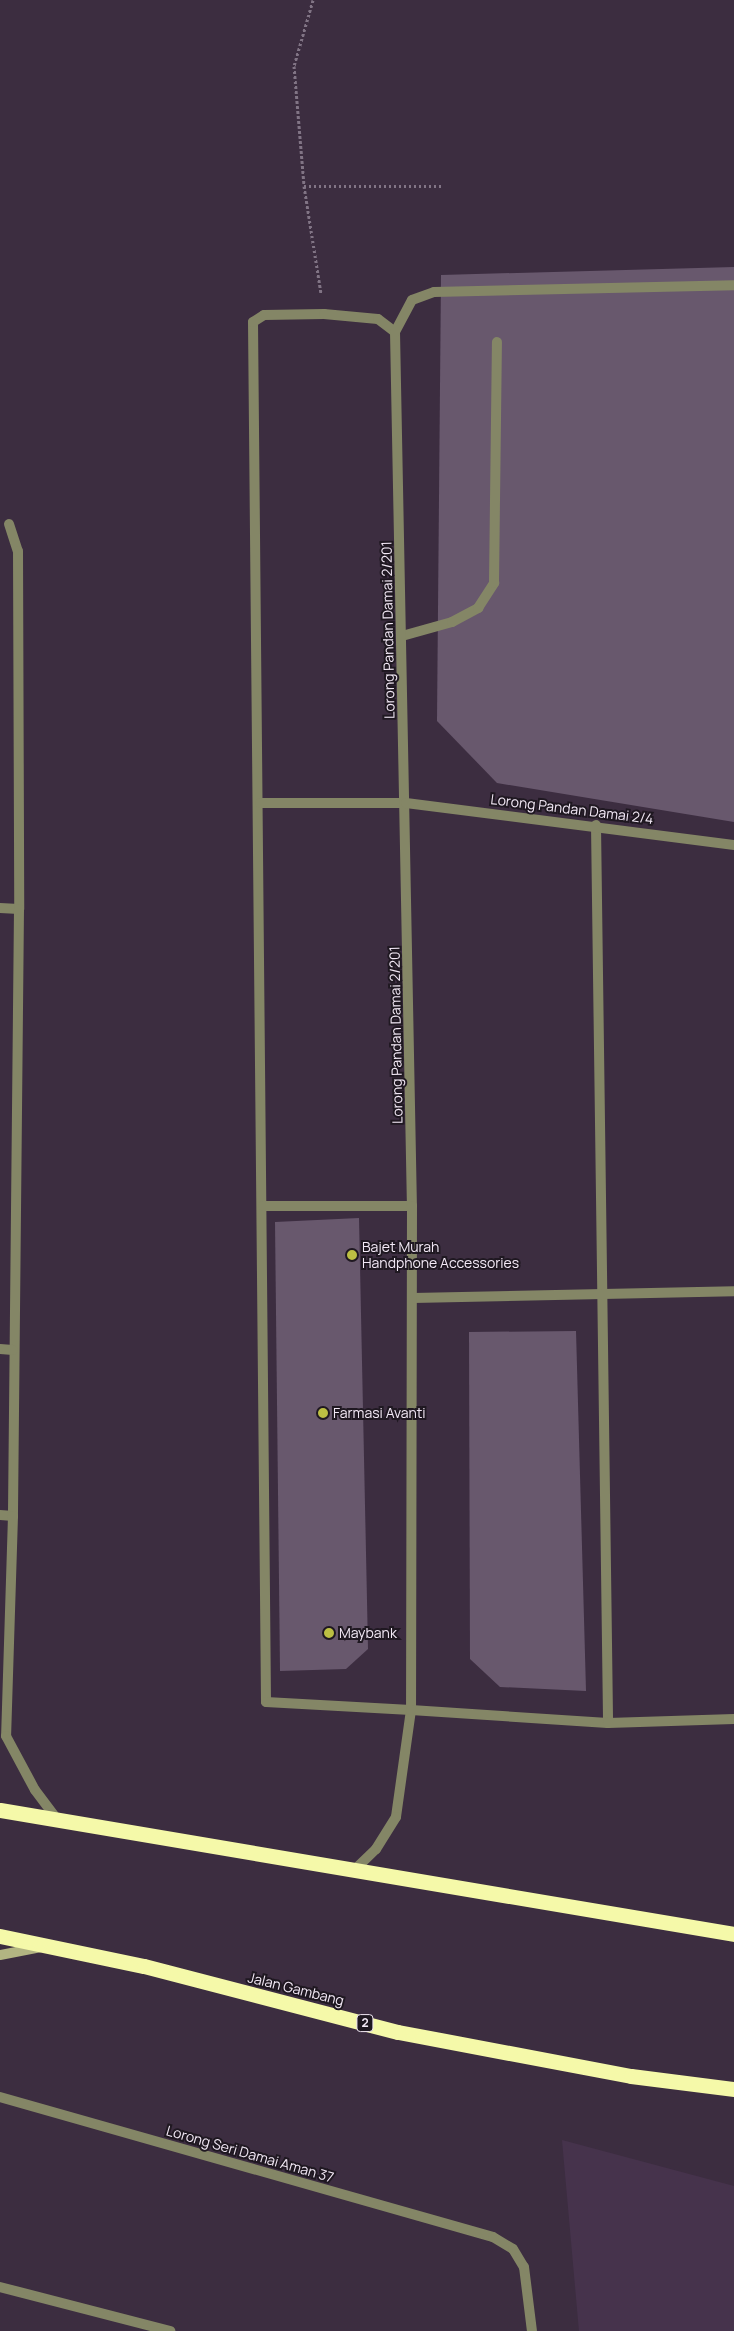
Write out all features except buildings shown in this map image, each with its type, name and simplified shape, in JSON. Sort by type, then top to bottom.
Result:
[{"type":"highway","points":[[0,1810],[734,1934]]},
{"type":"highway","name":"Jalan Gambang","points":[[0,1936],[50,1945],[398,2032],[631,2076],[734,2088]]},
{"type":"street","points":[[734,285],[434,292],[412,300],[394,332],[378,319],[324,314],[264,315],[253,322],[260,803],[266,1702],[608,1723],[734,1719]]},
{"type":"street","name":"Lorong Pandan Damai 2/201","points":[[354,1870],[376,1849],[396,1818],[411,1710],[412,1206],[406,803],[394,332]]},
{"type":"street","points":[[402,636],[452,622],[478,608],[494,583],[497,342]]},
{"type":"street","points":[[5,522],[18,551],[19,909],[13,1350],[13,1516],[4,1665],[3,1740],[35,1790],[56,1818]]},
{"type":"street","name":"Lorong Pandan Damai 2/4","points":[[260,803],[406,803],[596,825],[734,845]]},
{"type":"street","points":[[596,825],[608,1723]]},
{"type":"street","points":[[0,908],[19,909]]},
{"type":"street","points":[[263,1206],[412,1206]]},
{"type":"street","points":[[413,1298],[601,1292],[734,1291]]},
{"type":"street","points":[[0,1349],[13,1350]]},
{"type":"street","points":[[0,1515],[13,1516]]},
{"type":"street","points":[[0,1955],[50,1945]]},
{"type":"street","name":"Lorong Seri Damai Aman 37","points":[[0,2097],[493,2237],[512,2249],[524,2267],[532,2331]]},
{"type":"street","points":[[0,2287],[170,2331]]},
{"type":"path","points":[[313,0],[294,66],[304,186],[324,314]]},
{"type":"path","points":[[304,186],[442,186]]},
{"type":"shaded area","points":[[562,2140],[734,2186],[734,2331],[579,2331]]},
{"type":"place","name":"Bajet Murah Handphone Accessories","points":[[352,1255]]},
{"type":"place","name":"Farmasi Avanti","points":[[323,1413]]},
{"type":"place","name":"Maybank","points":[[329,1633]]}]
